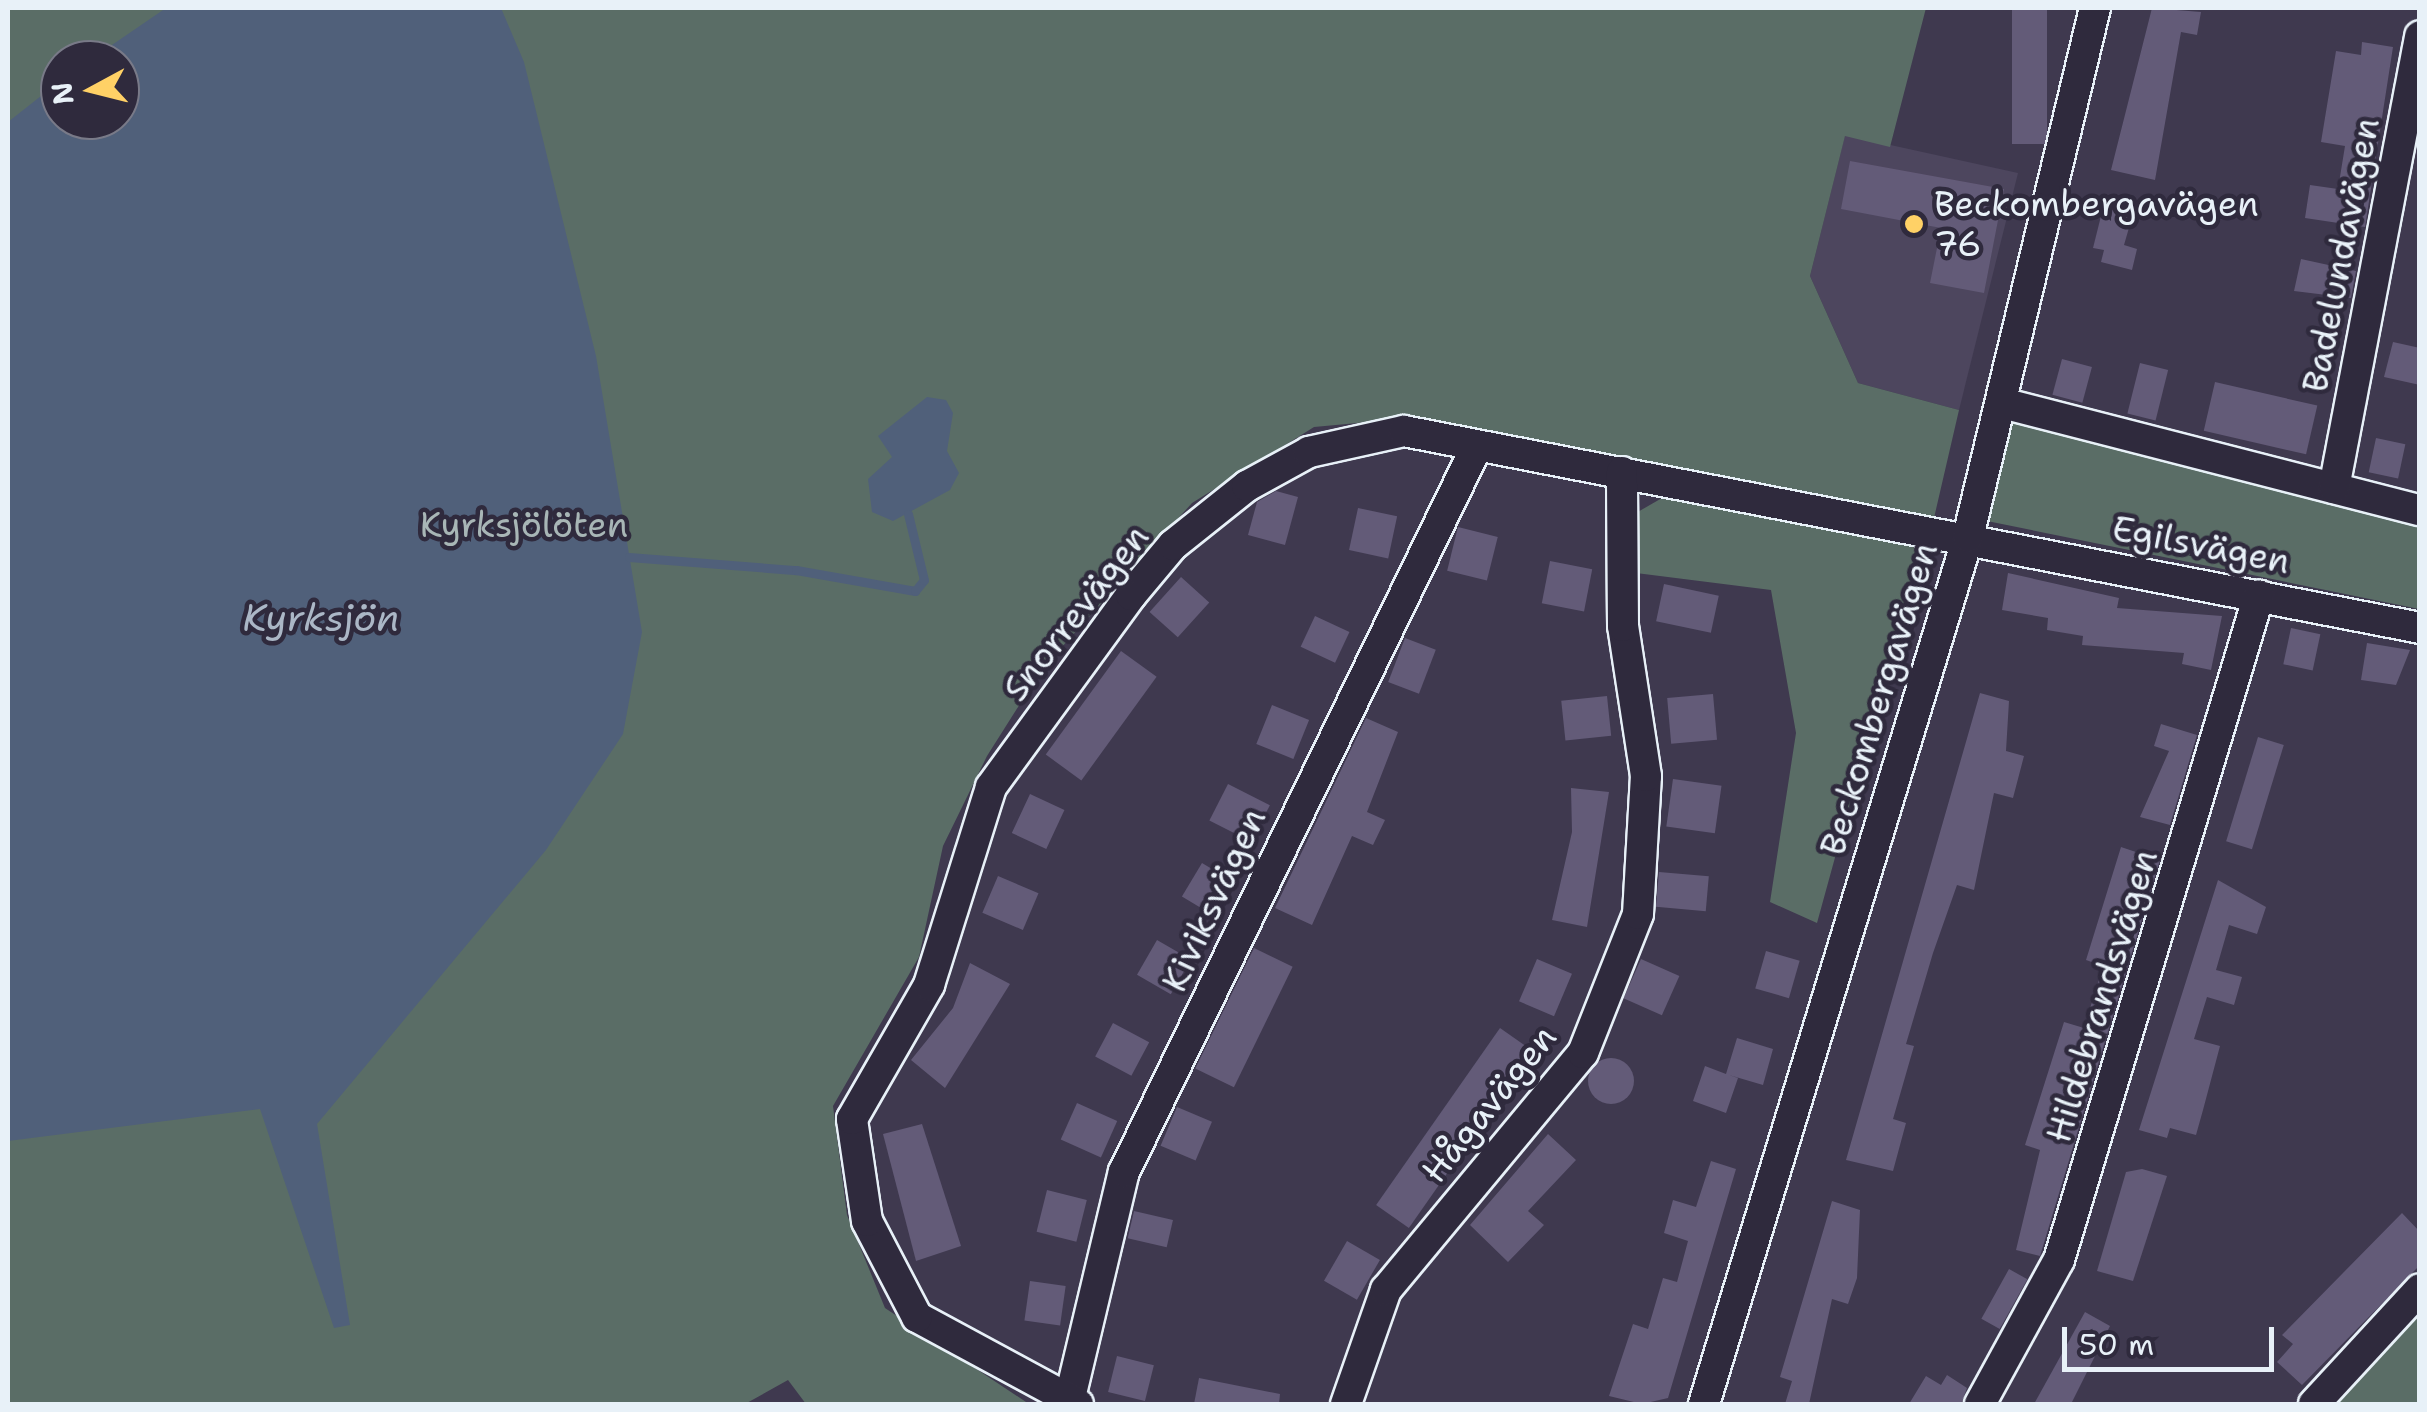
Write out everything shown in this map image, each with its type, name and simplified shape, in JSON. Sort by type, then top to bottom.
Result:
[{"type":"street","name":"Beckombergavägen","points":[[1704,1404],[1968,537],[2095,8]]},
{"type":"street","name":"Badelundavägen","points":[[2334,488],[2420,36]]},
{"type":"street","points":[[2002,404],[2420,510]]},
{"type":"street","name":"Snorrevägen","points":[[1074,1403],[917,1318],[891,1282],[855,1172],[852,1118],[935,970],[991,787],[1142,582],[1247,486],[1358,436],[1404,432],[1968,537]]},
{"type":"street","name":"Kiviksvägen","points":[[1074,1403],[1124,1172],[1476,448]]},
{"type":"street","name":"Hågavägen","points":[[1346,1404],[1386,1290],[1584,1052],[1638,914],[1646,776],[1622,626],[1622,472]]},
{"type":"street","name":"Egilsvägen","points":[[1968,537],[2420,628]]},
{"type":"street","name":"Hildebrandsvägen","points":[[1980,1404],[2059,1260],[2259,595]]},
{"type":"street","points":[[2314,1404],[2420,1289]]},
{"type":"shaded area","name":"Beckombergavägen 76","points":[[1845,135],[2018,173],[1959,410],[1858,383],[1810,276]]},
{"type":"green space","name":"Kyrksjölöten","points":[[8,8],[1926,8],[1890,147],[1845,136],[1810,276],[1858,383],[1959,410],[1934,518],[1401,419],[1314,427],[1192,503],[1042,669],[987,756],[943,846],[919,957],[833,1106],[847,1215],[885,1308],[1029,1404],[806,1404],[788,1380],[745,1404],[8,1404]]},
{"type":"green space","points":[[2012,420],[2419,520],[2419,609],[1987,521]]},
{"type":"green space","points":[[1662,498],[1921,545],[1817,923],[1770,902],[1796,733],[1771,590],[1636,573],[1636,513]]},
{"type":"green space","points":[[2419,1310],[2419,1404],[2333,1404]]},
{"type":"water","name":"Kyrksjön","points":[[166,8],[501,8],[524,62],[596,356],[642,632],[623,734],[546,850],[317,1124],[350,1325],[334,1328],[260,1109],[8,1141],[8,122],[40,97],[40,140],[140,140],[140,40],[119,40]]},
{"type":"water","points":[[927,397],[946,400],[953,413],[947,451],[959,473],[950,490],[893,521],[872,512],[868,479],[892,457],[878,436]]},
{"type":"building","points":[[2012,8],[2047,8],[2047,144],[2012,144]]},
{"type":"building","points":[[2152,8],[2201,12],[2197,35],[2181,32],[2155,180],[2111,170]]},
{"type":"building","points":[[2362,42],[2393,47],[2365,227],[2305,218],[2310,185],[2338,189],[2345,146],[2321,142],[2336,51],[2361,55]]},
{"type":"building","points":[[1850,161],[2004,189],[1984,293],[1930,283],[1941,228],[1841,209]]},
{"type":"building","points":[[2103,208],[2133,214],[2124,245],[2137,249],[2132,270],[2101,262],[2104,250],[2093,248]]},
{"type":"building","points":[[2301,259],[2356,271],[2351,298],[2294,291]]},
{"type":"building","points":[[2393,342],[2420,348],[2420,385],[2384,377]]},
{"type":"building","points":[[2062,359],[2092,367],[2082,403],[2052,395]]},
{"type":"building","points":[[2140,363],[2168,370],[2156,420],[2127,413]]},
{"type":"building","points":[[2215,382],[2317,406],[2306,454],[2204,431]]},
{"type":"building","points":[[2376,438],[2405,444],[2398,478],[2369,472]]},
{"type":"building","points":[[1276,491],[1298,497],[1285,545],[1248,535],[1257,502]]},
{"type":"building","points":[[1358,508],[1397,516],[1388,558],[1349,550]]},
{"type":"building","points":[[1458,527],[1498,537],[1487,581],[1447,571]]},
{"type":"building","points":[[1550,561],[1592,569],[1584,611],[1542,603]]},
{"type":"building","points":[[2008,573],[2119,598],[2117,608],[2222,616],[2211,670],[2182,664],[2184,653],[2082,645],[2083,636],[2047,630],[2048,618],[2002,610]]},
{"type":"building","points":[[1181,577],[1209,602],[1178,637],[1150,612]]},
{"type":"building","points":[[1664,584],[1719,596],[1711,633],[1656,621]]},
{"type":"building","points":[[1315,616],[1349,632],[1335,663],[1301,647]]},
{"type":"building","points":[[2291,628],[2320,634],[2313,670],[2283,664]]},
{"type":"building","points":[[1405,638],[1436,650],[1419,694],[1388,682]]},
{"type":"building","points":[[2367,643],[2410,650],[2396,685],[2361,680]]},
{"type":"building","points":[[1121,651],[1157,677],[1081,780],[1046,755]]},
{"type":"building","points":[[1980,693],[2009,701],[2006,751],[2024,756],[2013,798],[1994,793],[1974,890],[1957,885],[1933,953],[1906,1044],[1914,1046],[1893,1119],[1906,1123],[1893,1171],[1846,1160]]},
{"type":"building","points":[[1713,694],[1717,740],[1671,744],[1667,698]]},
{"type":"building","points":[[1607,696],[1611,736],[1565,741],[1561,701]]},
{"type":"building","points":[[1272,705],[1309,720],[1293,759],[1256,744]]},
{"type":"building","points":[[1366,718],[1398,732],[1367,812],[1385,820],[1373,845],[1352,836],[1312,925],[1275,908]]},
{"type":"building","points":[[2161,724],[2197,735],[2170,825],[2140,817],[2169,751],[2154,746]]},
{"type":"building","points":[[2258,737],[2284,745],[2252,849],[2226,841]]},
{"type":"building","points":[[1673,779],[1722,786],[1715,833],[1666,827]]},
{"type":"building","points":[[1228,784],[1270,805],[1251,842],[1209,821]]},
{"type":"building","points":[[1571,788],[1609,792],[1587,927],[1552,920],[1572,832]]},
{"type":"building","points":[[1030,794],[1064,810],[1046,849],[1012,833]]},
{"type":"building","points":[[2121,847],[2160,860],[2040,1256],[2016,1250],[2040,1150],[2025,1145],[2064,1022],[2084,1028],[2103,966],[2086,960]]},
{"type":"building","points":[[1202,863],[1234,882],[1214,915],[1182,896]]},
{"type":"building","points":[[1659,872],[1709,876],[1706,911],[1656,907]]},
{"type":"building","points":[[998,876],[1039,893],[1023,930],[982,913]]},
{"type":"building","points":[[2218,880],[2266,907],[2257,934],[2229,925],[2216,970],[2242,977],[2234,1005],[2207,997],[2194,1039],[2220,1046],[2196,1135],[2170,1128],[2167,1138],[2139,1130]]},
{"type":"building","points":[[1157,940],[1191,960],[1171,994],[1137,975]]},
{"type":"building","points":[[1254,948],[1293,967],[1234,1087],[1195,1068]]},
{"type":"building","points":[[1766,951],[1800,961],[1789,998],[1755,988]]},
{"type":"building","points":[[1537,959],[1572,974],[1554,1016],[1519,1001]]},
{"type":"building","points":[[1641,959],[1679,976],[1662,1015],[1624,998]]},
{"type":"building","points":[[970,963],[1010,984],[945,1088],[911,1060],[953,1008]]},
{"type":"building","points":[[1113,1023],[1149,1042],[1131,1076],[1095,1057]]},
{"type":"building","points":[[1500,1028],[1533,1051],[1409,1228],[1376,1205]]},
{"type":"building","points":[[1737,1038],[1773,1049],[1763,1085],[1729,1075],[1738,1078],[1726,1113],[1693,1101],[1705,1066],[1726,1074]]},
{"type":"building","points":[[1611,1058],[1627,1065],[1634,1081],[1627,1097],[1611,1104],[1595,1097],[1588,1081],[1595,1065]]},
{"type":"building","points":[[1077,1103],[1117,1121],[1101,1157],[1061,1140]]},
{"type":"building","points":[[1177,1107],[1212,1122],[1196,1161],[1161,1146]]},
{"type":"building","points":[[922,1124],[961,1246],[916,1261],[883,1134]]},
{"type":"building","points":[[1548,1134],[1576,1160],[1528,1211],[1544,1225],[1508,1262],[1470,1225]]},
{"type":"building","points":[[1711,1161],[1736,1169],[1668,1398],[1642,1404],[1609,1396],[1633,1324],[1648,1329],[1663,1278],[1677,1282],[1688,1241],[1664,1233],[1673,1200],[1696,1207]]},
{"type":"building","points":[[2142,1169],[2167,1176],[2133,1281],[2097,1271],[2126,1172]]},
{"type":"building","points":[[1047,1190],[1087,1200],[1076,1242],[1037,1232]]},
{"type":"building","points":[[1832,1201],[1860,1210],[1857,1278],[1848,1304],[1832,1299],[1809,1404],[1785,1404],[1792,1381],[1780,1377]]},
{"type":"building","points":[[1134,1211],[1173,1220],[1167,1247],[1128,1238]]},
{"type":"building","points":[[2402,1213],[2420,1232],[2420,1265],[2302,1385],[2277,1362],[2293,1344],[2282,1335]]},
{"type":"building","points":[[1347,1241],[1380,1260],[1357,1300],[1324,1281]]},
{"type":"building","points":[[2009,1269],[2027,1279],[2000,1329],[1981,1319]]},
{"type":"building","points":[[1030,1281],[1066,1286],[1060,1326],[1024,1321]]},
{"type":"building","points":[[2085,1312],[2110,1326],[2071,1404],[2034,1404]]},
{"type":"building","points":[[1117,1356],[1154,1365],[1145,1401],[1108,1392]]},
{"type":"building","points":[[1947,1375],[1967,1388],[1961,1404],[1909,1404],[1926,1376],[1941,1385]]},
{"type":"building","points":[[1199,1378],[1280,1394],[1279,1404],[1194,1404]]},
{"type":"waterway","points":[[629,557],[796,570],[915,591],[924,580],[908,514]]},
{"type":"place","name":"Beckombergavägen 76","points":[[1914,224]]}]
